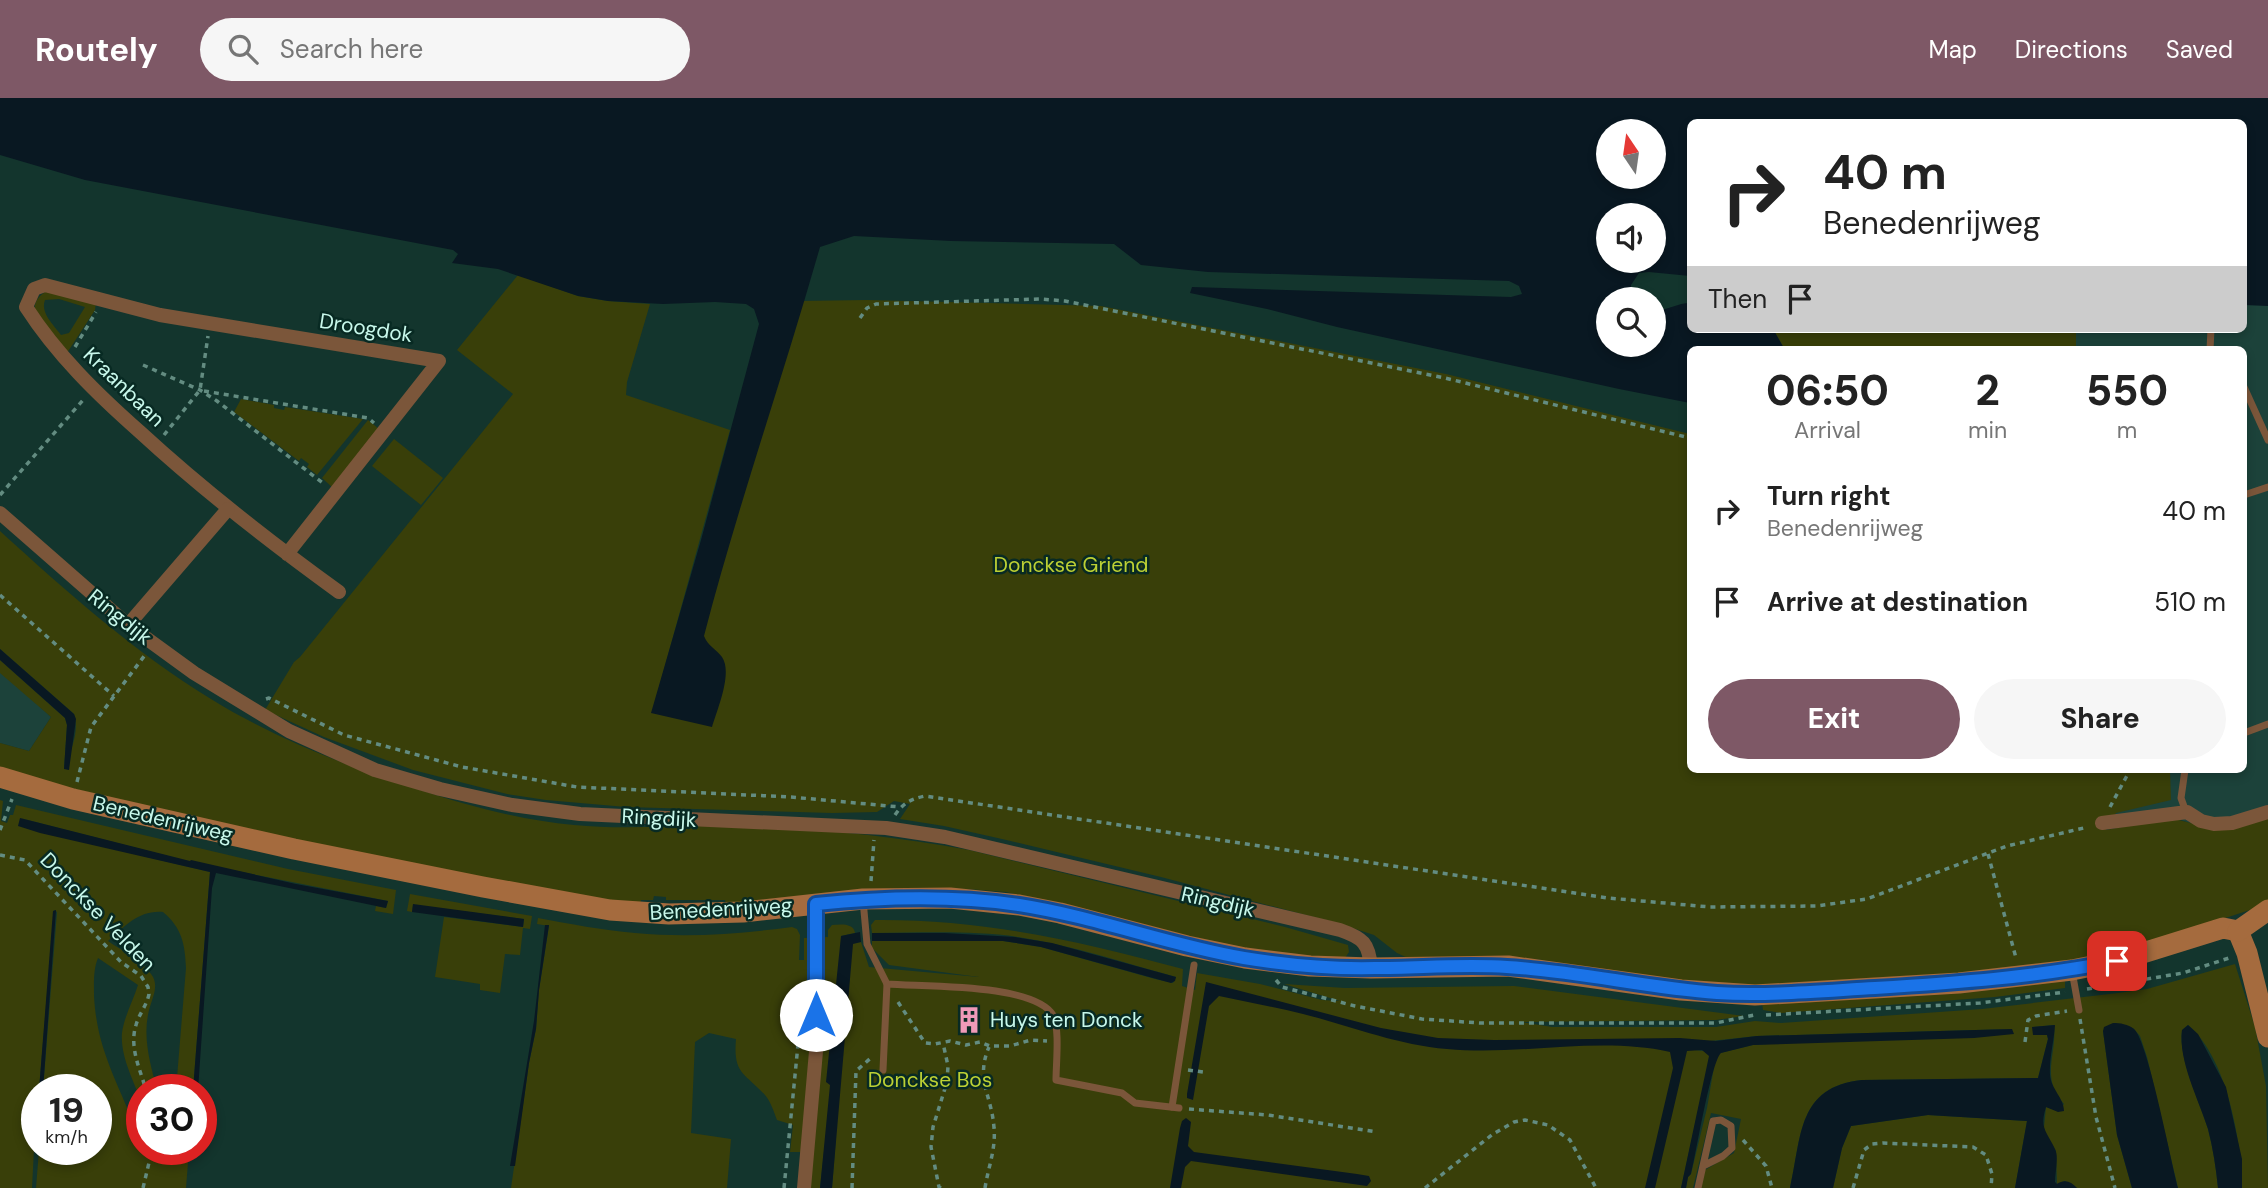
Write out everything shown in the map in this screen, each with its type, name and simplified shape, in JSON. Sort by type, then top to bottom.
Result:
[{"type":"street","name":"Droogdok","points":[[45,285],[160,316],[439,361],[287,554]]},
{"type":"street","name":"Kraanbaan","points":[[45,285],[34,289],[26,307],[47,340],[93,390],[228,509],[339,592]]},
{"type":"street","points":[[128,625],[228,509]]},
{"type":"street","name":"Ringdijk","points":[[0,513],[128,625],[194,673],[302,738],[375,769],[440,789],[513,805],[580,814],[880,828],[945,837],[1340,930],[1356,936],[1365,944],[1370,954],[1371,968]]},
{"type":"street","name":"Benedenrijweg","points":[[0,777],[73,799],[294,849],[610,910],[668,914],[743,912],[863,899],[950,898],[1019,905],[1245,958],[1310,966],[1508,967],[1681,990],[1755,995],[2022,977],[2117,961],[2223,928],[2238,931]]},
{"type":"street","points":[[2102,823],[2187,812],[2201,821],[2214,824],[2268,812]]},
{"type":"street","points":[[804,1188],[817,1040],[816,904]]},
{"type":"street","points":[[2268,911],[2238,931],[2245,946],[2268,1037]]},
{"type":"lane","points":[[2247,394],[2268,440]]},
{"type":"lane","points":[[2247,494],[2268,488]]},
{"type":"lane","points":[[2247,732],[2268,724]]},
{"type":"lane","points":[[2184,773],[2180,798],[2187,812]]},
{"type":"lane","points":[[863,899],[867,944],[887,984],[883,1070]]},
{"type":"lane","points":[[887,984],[1000,991],[1025,996],[1041,1004],[1053,1016],[1056,1029],[1056,1080],[1122,1093],[1135,1103],[1176,1107],[1194,965]]},
{"type":"lane","points":[[2072,970],[2079,1010]]},
{"type":"lane","points":[[1698,1188],[1713,1121],[1721,1120],[1731,1126],[1731,1147],[1723,1156],[1703,1166]]},
{"type":"path","points":[[859,318],[867,308],[876,304],[1040,299],[1065,301],[1445,378],[1687,437]]},
{"type":"path","points":[[66,361],[104,300]]},
{"type":"path","points":[[155,446],[200,390],[210,324]]},
{"type":"path","points":[[143,365],[200,390],[335,493]]},
{"type":"path","points":[[0,495],[93,390]]},
{"type":"path","points":[[200,390],[368,418],[384,431]]},
{"type":"path","points":[[0,595],[114,696]]},
{"type":"path","points":[[75,791],[91,727],[154,644]]},
{"type":"path","points":[[249,705],[269,698],[344,735],[462,766],[577,787],[791,797],[900,807]]},
{"type":"path","points":[[872,874],[880,828],[911,799],[925,796],[1608,898],[1710,907],[1816,906],[1867,899],[2007,846],[2102,823],[2128,773]]},
{"type":"path","points":[[0,830],[13,797]]},
{"type":"path","points":[[1988,853],[2022,977]]},
{"type":"path","name":"Donckse Velden","points":[[0,855],[25,860],[121,962],[145,981],[149,994],[134,1035],[136,1060],[141,1074]]},
{"type":"path","points":[[1287,980],[1275,979],[1282,987],[1355,1006],[1422,1019],[1480,1023],[1716,1023],[1759,1014],[1734,1011]]},
{"type":"path","points":[[887,984],[925,1043],[980,1042],[990,1046],[1010,1046],[1031,1040],[1056,1041]]},
{"type":"path","points":[[2025,1042],[2028,1020],[2036,1016],[2079,1010],[2088,1080],[2115,1188]]},
{"type":"path","points":[[784,1188],[800,1022]]},
{"type":"path","points":[[940,1188],[931,1147],[933,1127],[947,1082],[948,1066],[943,1043]]},
{"type":"path","points":[[985,1188],[993,1156],[994,1127],[982,1076],[990,1046]]},
{"type":"path","points":[[852,1188],[856,1070],[884,1047]]},
{"type":"path","points":[[1186,1070],[1203,1072]]},
{"type":"path","points":[[1176,1107],[1268,1115],[1377,1132]]},
{"type":"path","points":[[1426,1188],[1493,1134],[1514,1122],[1525,1120],[1548,1125],[1570,1139],[1596,1188]]},
{"type":"path","points":[[1733,1136],[1741,1138],[1759,1155],[1766,1166],[1772,1188]]},
{"type":"path","points":[[1853,1188],[1864,1150],[1872,1144],[1884,1143],[1973,1147],[1986,1155],[1992,1174],[1991,1188]]},
{"type":"path","points":[[143,1188],[148,1165]]},
{"type":"shaded area","points":[[0,98],[2268,98],[2268,306],[2247,305],[2247,119],[1687,119],[1687,276],[1659,273],[1666,273],[1666,203],[1596,203],[1596,273],[1639,273],[1631,287],[1596,287],[1596,357],[1666,357],[1666,308],[1687,303],[1687,333],[1775,333],[1783,346],[1687,346],[1687,402],[1190,293],[1192,287],[1511,297],[1522,294],[1519,286],[1509,281],[1208,272],[1141,265],[1114,244],[854,236],[820,247],[731,538],[704,636],[722,657],[726,672],[712,727],[651,713],[759,324],[754,309],[746,304],[663,304],[608,301],[578,296],[498,269],[452,263],[458,254],[453,250],[85,180],[0,155]]},
{"type":"shaded area","points":[[2247,261],[2268,261],[2268,812],[2198,826],[2167,815],[2106,825],[2094,773],[2247,773],[2247,346],[2051,346],[2050,333],[2247,333]]},
{"type":"shaded area","points":[[0,649],[74,714],[76,719],[69,770],[64,769],[67,725],[65,718],[0,660]]},
{"type":"shaded area","points":[[0,670],[51,717],[29,751],[0,743]]},
{"type":"shaded area","points":[[20,818],[190,861],[388,901],[386,908],[216,873],[212,888],[199,1074],[194,1074],[210,872],[18,826]]},
{"type":"shaded area","points":[[413,904],[524,919],[523,927],[412,912]]},
{"type":"shaded area","points":[[56,910],[44,1074],[40,1074],[53,911]]},
{"type":"shaded area","points":[[545,925],[549,925],[536,1029],[515,1166],[510,1166],[534,1021]]},
{"type":"shaded area","points":[[860,932],[861,942],[853,944],[832,1188],[820,1188],[830,1085],[826,1082],[841,936]]},
{"type":"shaded area","points":[[872,933],[1015,937],[1052,943],[1176,977],[1171,983],[1041,947],[1003,941],[872,941]]},
{"type":"shaded area","points":[[1206,982],[1381,1028],[1438,1038],[1680,1038],[1716,1041],[1757,1036],[2012,1029],[2014,1034],[1974,1038],[1753,1045],[1721,1053],[1708,1090],[1691,1174],[1686,1188],[1681,1188],[1709,1056],[1702,1050],[1687,1051],[1655,1188],[1645,1188],[1673,1068],[1670,1052],[1615,1046],[1503,1050],[1428,1047],[1303,1014],[1219,996],[1209,1006],[1193,1100],[1187,1098],[1187,1094]]},
{"type":"shaded area","points":[[2113,1023],[2132,1027],[2140,1038],[2178,1188],[2132,1188],[2117,1135],[2103,1031],[2104,1027]]},
{"type":"shaded area","points":[[2055,1025],[2050,1075],[2064,1111],[2058,1112],[2046,1107],[2044,1125],[2056,1152],[2055,1182],[2067,1182],[2077,1188],[2015,1188],[2027,1121],[1928,1115],[1851,1126],[1842,1148],[1833,1188],[1790,1188],[1806,1117],[1825,1093],[1841,1085],[1862,1080],[2038,1078],[2048,1039],[2047,1035],[2033,1035],[2032,1027]]},
{"type":"shaded area","points":[[2188,1025],[2198,1034],[2226,1087],[2242,1159],[2242,1188],[2218,1188],[2208,1129],[2183,1054],[2182,1030]]},
{"type":"shaded area","points":[[1186,1118],[1191,1122],[1188,1146],[1194,1152],[1357,1174],[1369,1176],[1371,1181],[1367,1186],[1191,1161],[1185,1167],[1181,1188],[1170,1188],[1180,1128]]},
{"type":"green space","name":"Donckse Griend","points":[[518,275],[578,296],[650,304],[627,382],[626,395],[730,430],[652,713],[798,301],[867,300],[1101,306],[1446,374],[1687,433],[1687,773],[2170,773],[2171,800],[2116,813],[2106,830],[2171,818],[2218,830],[2268,815],[2268,904],[2116,954],[2035,968],[1720,988],[1536,959],[1488,957],[1412,960],[1397,953],[1374,935],[1340,924],[1002,839],[900,819],[910,804],[894,801],[877,812],[626,807],[507,794],[413,770],[324,737],[265,710],[294,662],[513,394],[457,350]]},
{"type":"green space","points":[[49,290],[96,302],[95,310],[67,353],[39,321],[35,304],[39,297]],"holes":[[[59,299],[85,307],[69,333],[61,335],[44,310],[45,300]]]},
{"type":"green space","points":[[1775,333],[2076,333],[2076,346],[1783,346]]},
{"type":"green space","points":[[241,399],[274,405],[274,408],[284,410],[285,407],[363,419],[317,475],[307,467],[309,464],[301,458],[299,461],[234,412]]},
{"type":"green space","points":[[368,420],[379,429],[332,487],[322,478]]},
{"type":"green space","points":[[394,439],[443,478],[421,505],[372,466]]},
{"type":"green space","points":[[0,531],[128,641],[211,699],[310,750],[433,794],[513,816],[554,823],[611,827],[784,828],[877,836],[969,850],[1285,927],[1348,945],[1349,952],[1343,961],[1252,954],[1099,913],[1006,892],[967,889],[726,905],[725,900],[666,900],[666,897],[654,896],[653,900],[641,900],[640,905],[522,886],[303,842],[0,770],[0,743],[29,751],[51,717],[0,673],[0,660],[65,718],[67,725],[64,769],[73,742],[76,721],[74,714],[0,649]]},
{"type":"green space","points":[[0,800],[3,801],[1,821],[7,823],[16,805],[288,869],[396,890],[393,914],[375,911],[376,906],[386,908],[388,901],[191,862],[20,818],[147,857],[210,872],[194,1074],[177,1074],[185,951],[174,924],[163,912],[140,916],[108,941],[142,964],[154,979],[154,994],[146,1034],[153,1074],[130,1074],[123,1051],[122,1033],[138,985],[98,958],[94,977],[99,1034],[126,1106],[126,1165],[188,1165],[186,1188],[36,1188],[38,1165],[112,1165],[112,1074],[44,1074],[57,912],[54,910],[40,1074],[21,1074],[21,1165],[33,1165],[32,1188],[0,1188]]},
{"type":"green space","points":[[410,894],[532,916],[530,929],[523,928],[520,955],[505,954],[500,993],[480,990],[480,984],[435,977],[444,917],[523,927],[524,919],[413,905],[412,912],[407,911]]},
{"type":"green space","name":"Donckse Bos","points":[[538,918],[598,929],[674,935],[753,932],[792,927],[797,929],[800,935],[799,960],[804,960],[804,938],[828,937],[828,930],[832,925],[843,924],[852,927],[855,933],[841,936],[853,943],[861,942],[869,967],[979,977],[889,965],[872,948],[872,941],[1003,941],[1041,947],[1173,983],[1176,977],[1038,940],[963,933],[872,933],[871,925],[875,920],[954,923],[1068,941],[1183,969],[1182,986],[1195,990],[1197,973],[1260,984],[1322,1000],[1340,1001],[1284,984],[1345,988],[1514,986],[1744,1016],[1716,1020],[1521,1022],[1552,1027],[1716,1027],[1755,1021],[1781,1023],[1982,1009],[2147,989],[2235,964],[2255,1027],[2266,1086],[2268,1188],[2242,1188],[2235,1124],[2222,1078],[2201,1039],[2188,1025],[2182,1030],[2183,1053],[2208,1129],[2218,1188],[2178,1188],[2147,1057],[2140,1036],[2133,1028],[2103,1031],[2117,1135],[2132,1188],[2077,1188],[2065,1181],[2057,1184],[2056,1151],[2046,1136],[2044,1127],[2046,1107],[2058,1111],[2064,1104],[2057,1094],[2051,1075],[2054,1025],[2033,1027],[2047,1035],[2048,1039],[2038,1078],[1862,1080],[1841,1085],[1825,1093],[1806,1117],[1790,1188],[1701,1188],[1705,1170],[1734,1153],[1741,1119],[1711,1113],[1693,1188],[1686,1188],[1707,1108],[1715,1061],[1720,1053],[1753,1045],[2012,1029],[1757,1036],[1710,1041],[1695,1050],[1711,1052],[1681,1188],[832,1188],[836,1137],[826,1134],[820,1188],[810,1188],[800,1152],[790,1152],[793,1125],[777,1120],[767,1098],[741,1071],[736,1059],[736,1039],[709,1033],[695,1042],[691,1133],[731,1139],[727,1188],[511,1188],[549,926],[537,924]]},
{"type":"green space","points":[[2065,979],[2065,988],[1995,997],[1781,1013],[1763,1010],[1762,1002]]},
{"type":"green space","points":[[1928,1115],[2027,1121],[2015,1188],[1833,1188],[1842,1148],[1851,1126]]},
{"type":"place","name":"Huys ten Donck","points":[[969,1020]]},
{"type":"route","points":[[816,1015],[816,904],[913,897],[1019,905],[1187,946],[1245,958],[1310,966],[1508,967],[1717,993],[1755,995],[1959,983],[2022,977],[2117,961]]}]
